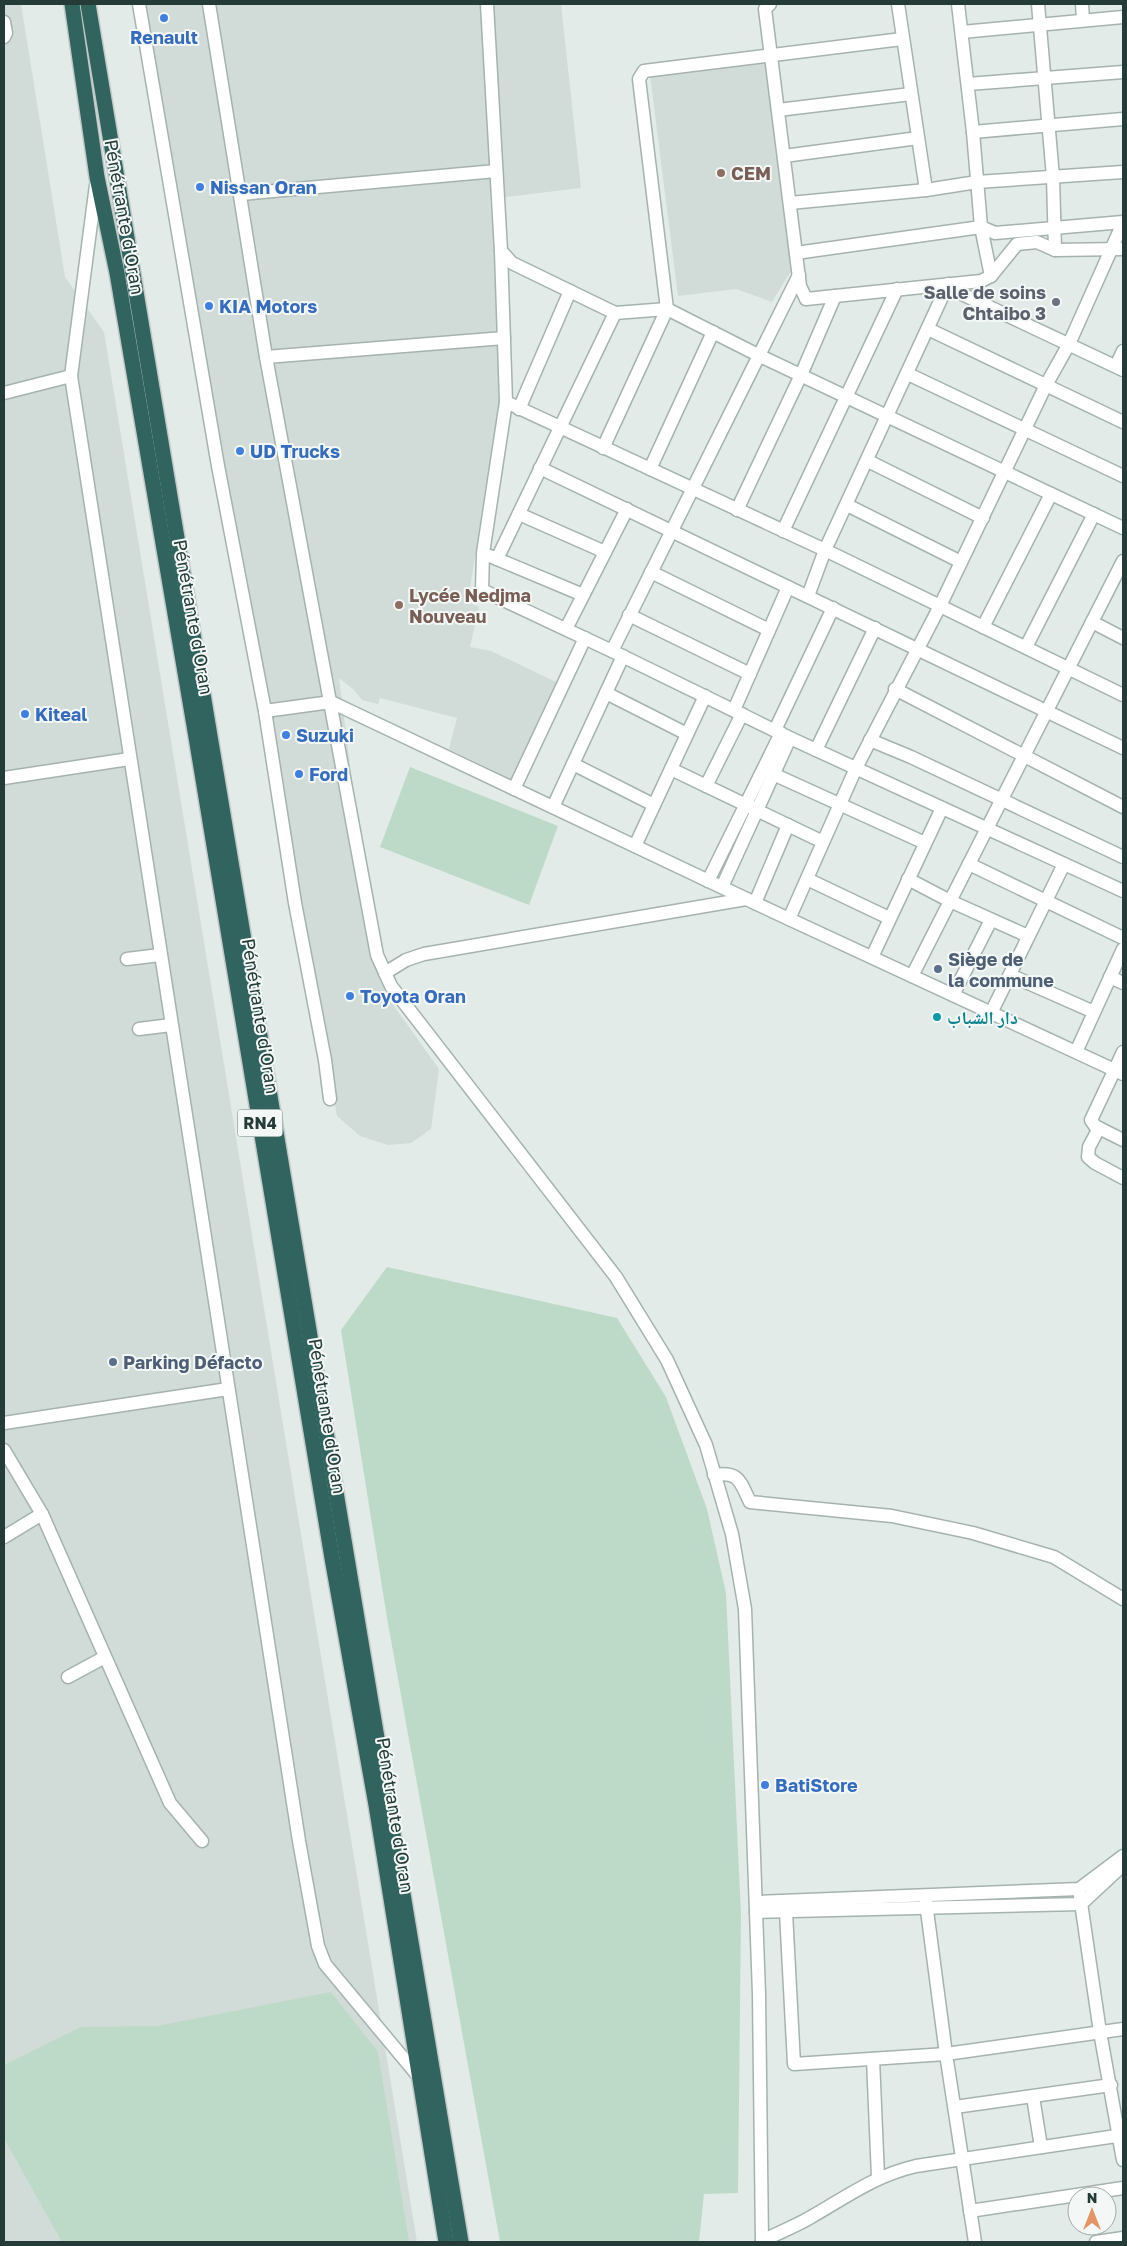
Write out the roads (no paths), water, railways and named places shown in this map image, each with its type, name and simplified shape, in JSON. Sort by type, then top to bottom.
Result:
[{"type":"highway","name":"Pénétrante d'Oran","points":[[72,4],[97,177],[117,273],[184,662],[330,1548],[376,1805],[446,2242]]},
{"type":"highway","name":"Pénétrante d'Oran","points":[[88,4],[461,2242]]},
{"type":"street","points":[[139,4],[217,456],[265,712],[295,903],[325,1060],[330,1099]]},
{"type":"street","points":[[209,4],[266,357],[375,946],[391,986],[616,1277],[667,1360],[706,1445],[732,1534],[745,1609],[756,1907],[764,2242],[810,2218],[878,2178],[916,2166],[1121,2135]]},
{"type":"street","points":[[487,4],[501,251],[506,402],[483,554],[482,590],[617,653],[782,734],[1123,892]]},
{"type":"street","points":[[770,4],[765,9],[798,274],[800,286],[806,299],[981,281],[991,276],[1017,244],[1037,242],[1055,250],[1117,250]]},
{"type":"street","points":[[898,4],[926,190]]},
{"type":"street","points":[[958,4],[973,132],[981,228],[991,276]]},
{"type":"street","points":[[1038,4],[1053,177],[1055,250]]},
{"type":"street","points":[[1082,4],[1083,20]]},
{"type":"street","points":[[962,32],[1123,17]]},
{"type":"street","points":[[4,22],[6,33],[4,37]]},
{"type":"street","points":[[603,448],[667,308],[639,79],[644,71],[902,39]]},
{"type":"street","points":[[968,84],[1123,72]]},
{"type":"street","points":[[778,110],[911,94]]},
{"type":"street","points":[[973,132],[1123,118]]},
{"type":"street","points":[[784,156],[918,138]]},
{"type":"street","points":[[240,194],[496,171]]},
{"type":"street","points":[[790,203],[926,190],[977,182],[1123,172]]},
{"type":"street","points":[[97,177],[71,376],[299,1841],[318,1946],[325,1964],[419,2077]]},
{"type":"street","points":[[789,919],[856,768],[940,606],[1046,385],[1117,250],[1123,223],[995,232],[981,228],[796,253]]},
{"type":"street","points":[[501,251],[512,263],[615,312],[667,308],[758,355],[1123,528]]},
{"type":"street","points":[[553,808],[606,692],[630,615],[798,274]]},
{"type":"street","points":[[948,285],[1120,368],[1123,351]]},
{"type":"street","points":[[808,596],[825,550],[889,416],[948,285]]},
{"type":"street","points":[[783,531],[897,290]]},
{"type":"street","points":[[519,408],[570,291]]},
{"type":"street","points":[[738,510],[801,375],[835,296]]},
{"type":"street","points":[[497,559],[615,312]]},
{"type":"street","points":[[928,329],[1123,422]]},
{"type":"street","points":[[650,469],[713,332]]},
{"type":"street","points":[[266,357],[504,338]]},
{"type":"street","points":[[908,374],[1123,476]]},
{"type":"street","points":[[4,393],[71,376]]},
{"type":"street","points":[[506,402],[825,550],[1123,695]]},
{"type":"street","points":[[868,461],[983,518]]},
{"type":"street","points":[[540,468],[1123,748]]},
{"type":"street","points":[[984,627],[1051,494]]},
{"type":"street","points":[[847,505],[961,562]]},
{"type":"street","points":[[566,629],[626,509]]},
{"type":"street","points":[[518,514],[605,552]]},
{"type":"street","points":[[1026,647],[1094,514]]},
{"type":"street","points":[[483,554],[583,595]]},
{"type":"street","points":[[912,976],[1123,561]]},
{"type":"street","points":[[651,572],[769,630]]},
{"type":"street","points":[[706,786],[738,712],[750,674],[788,586]]},
{"type":"street","points":[[722,887],[750,808],[833,608]]},
{"type":"street","points":[[630,615],[750,674]]},
{"type":"street","points":[[1092,622],[1123,638]]},
{"type":"street","points":[[816,750],[875,628]]},
{"type":"street","points":[[514,789],[585,638]]},
{"type":"street","points":[[896,689],[1123,806]]},
{"type":"street","points":[[606,692],[687,734]]},
{"type":"street","points":[[635,846],[705,696]]},
{"type":"street","points":[[265,712],[331,702],[750,901],[1119,1072]]},
{"type":"street","points":[[708,880],[750,808],[773,774],[782,734]]},
{"type":"street","points":[[870,740],[912,757],[1123,857]]},
{"type":"street","points":[[4,778],[130,759]]},
{"type":"street","points":[[573,764],[654,805]]},
{"type":"street","points":[[671,769],[823,842]]},
{"type":"street","points":[[773,774],[926,843]]},
{"type":"street","points":[[872,957],[942,808]]},
{"type":"street","points":[[750,901],[788,825]]},
{"type":"street","points":[[969,864],[1123,938]]},
{"type":"street","points":[[991,1013],[1064,864]]},
{"type":"street","points":[[807,880],[889,918]]},
{"type":"street","points":[[908,880],[1028,936]]},
{"type":"street","points":[[385,973],[406,960],[424,954],[750,901]]},
{"type":"street","points":[[953,995],[991,920]]},
{"type":"street","points":[[1076,1052],[1123,949]]},
{"type":"street","points":[[127,959],[160,955]]},
{"type":"street","points":[[1010,975],[1094,1012]]},
{"type":"street","points":[[1110,977],[1123,983]]},
{"type":"street","points":[[139,1030],[171,1025]]},
{"type":"street","points":[[1123,1052],[1119,1072],[1092,1116],[1092,1124],[1123,1140]]},
{"type":"street","points":[[1099,1128],[1089,1147],[1088,1157],[1095,1163],[1123,1178]]},
{"type":"street","points":[[4,1423],[228,1389]]},
{"type":"street","points":[[4,1450],[42,1514],[170,1803],[202,1841]]},
{"type":"street","points":[[714,1475],[728,1473],[737,1478],[750,1502],[892,1516],[973,1532],[1054,1558],[1123,1599]]},
{"type":"street","points":[[4,1537],[42,1514]]},
{"type":"street","points":[[68,1677],[105,1657]]},
{"type":"street","points":[[756,1907],[926,1895],[1079,1889],[1123,1856]]},
{"type":"street","points":[[756,1907],[786,1912],[1081,1904],[1123,1865]]},
{"type":"street","points":[[1079,1889],[1100,2032],[1121,2135],[1123,2160]]},
{"type":"street","points":[[926,1895],[946,2054],[975,2242]]},
{"type":"street","points":[[786,1912],[794,2064],[946,2054],[1123,2029]]},
{"type":"street","points":[[873,2059],[878,2178]]},
{"type":"street","points":[[955,2107],[1111,2085]]},
{"type":"street","points":[[1033,2097],[1040,2147]]},
{"type":"street","points":[[970,2211],[1123,2188]]},
{"type":"street","points":[[1096,2242],[1123,2238]]},
{"type":"place","name":"Renault","points":[[164,18]]},
{"type":"place","name":"CEM","points":[[721,173]]},
{"type":"place","name":"Nissan Oran","points":[[200,187]]},
{"type":"place","name":"Salle de soins Chtaibo 3","points":[[1056,302]]},
{"type":"place","name":"KIA Motors","points":[[209,306]]},
{"type":"place","name":"UD Trucks","points":[[240,451]]},
{"type":"place","name":"Lycée Nedjma Nouveau","points":[[399,605]]},
{"type":"place","name":"Kiteal","points":[[25,714]]},
{"type":"place","name":"Suzuki","points":[[286,735]]},
{"type":"place","name":"Ford","points":[[299,774]]},
{"type":"place","name":"Siège de la commune","points":[[938,969]]},
{"type":"place","name":"Toyota Oran","points":[[350,996]]},
{"type":"place","name":"دار الشباب","points":[[937,1017]]},
{"type":"place","name":"Parking Défacto","points":[[113,1362]]},
{"type":"place","name":"BatiStore","points":[[765,1785]]}]
